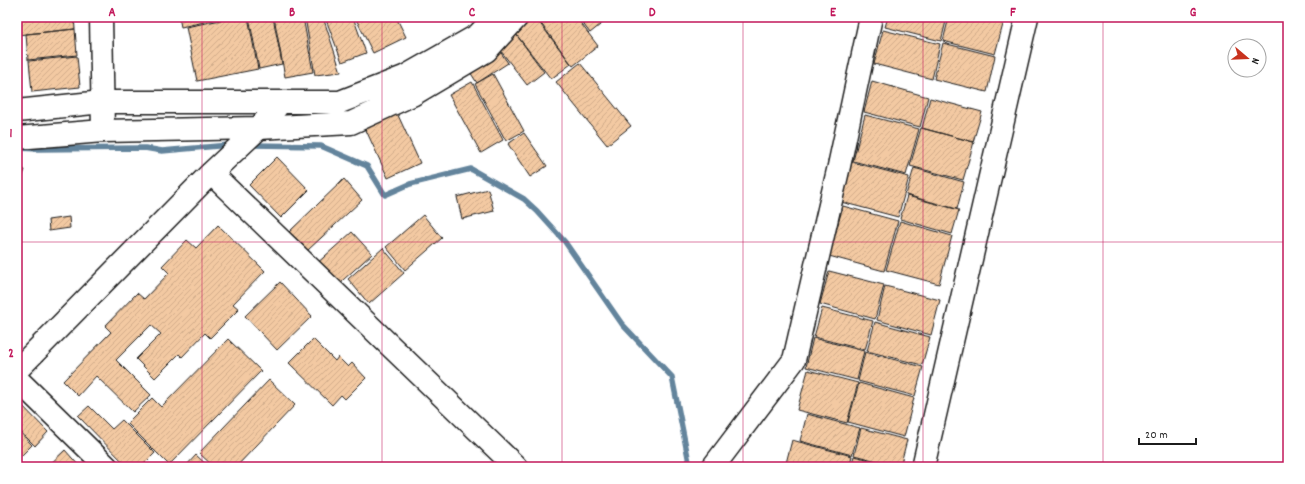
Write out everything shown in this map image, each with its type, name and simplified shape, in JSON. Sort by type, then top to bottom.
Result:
[{"type":"street","points":[[101,17],[103,131]]},
{"type":"street","points":[[17,138],[103,131],[259,128],[351,124],[408,86],[478,35],[495,17]]},
{"type":"street","points":[[17,111],[102,102],[340,102],[408,86],[486,51],[518,17]]},
{"type":"street","points":[[713,467],[794,360],[838,174],[871,17]]},
{"type":"street","points":[[923,467],[1027,17]]},
{"type":"street","points":[[17,370],[211,173],[259,128],[280,103]]},
{"type":"street","points":[[211,173],[516,467]]},
{"type":"street","points":[[17,379],[106,467]]},
{"type":"building","points":[[17,17],[74,17],[75,29],[17,35]]},
{"type":"building","points":[[179,17],[228,17],[181,27]]},
{"type":"building","points":[[236,17],[248,17],[258,69],[197,81],[186,27]]},
{"type":"building","points":[[249,17],[273,17],[282,64],[259,69]]},
{"type":"building","points":[[274,17],[303,17],[313,72],[285,77]]},
{"type":"building","points":[[305,17],[323,17],[341,72],[315,75]]},
{"type":"building","points":[[325,17],[353,17],[366,53],[342,62]]},
{"type":"building","points":[[355,17],[396,17],[406,37],[373,53]]},
{"type":"building","points":[[528,17],[535,17],[571,64],[551,79],[512,29]]},
{"type":"building","points":[[536,17],[576,17],[598,46],[573,66]]},
{"type":"building","points":[[578,17],[610,17],[590,33]]},
{"type":"building","points":[[888,17],[947,17],[941,41],[885,27]]},
{"type":"building","points":[[949,17],[1005,17],[995,54],[943,41]]},
{"type":"building","points":[[75,29],[77,55],[28,60],[26,34]]},
{"type":"building","points":[[883,30],[940,44],[932,79],[874,64]]},
{"type":"building","points":[[515,33],[544,72],[527,85],[497,46]]},
{"type":"building","points":[[943,43],[995,56],[987,92],[934,79]]},
{"type":"building","points":[[497,47],[508,63],[477,83],[467,67]]},
{"type":"building","points":[[77,56],[80,87],[32,92],[29,61]]},
{"type":"building","points":[[17,58],[19,58],[22,89],[17,90]]},
{"type":"building","points":[[580,63],[631,126],[607,145],[556,82]]},
{"type":"building","points":[[493,74],[524,131],[506,141],[475,84]]},
{"type":"building","points":[[872,81],[928,97],[920,127],[864,112]]},
{"type":"building","points":[[472,82],[503,140],[481,153],[449,95]]},
{"type":"building","points":[[930,98],[982,112],[973,142],[922,128]]},
{"type":"building","points":[[397,113],[420,163],[388,178],[365,128]]},
{"type":"building","points":[[865,115],[919,129],[906,175],[853,161]]},
{"type":"building","points":[[921,128],[974,142],[963,180],[910,166]]},
{"type":"building","points":[[524,133],[547,166],[530,177],[508,144]]},
{"type":"building","points":[[277,157],[309,190],[281,218],[249,185]]},
{"type":"building","points":[[852,162],[909,177],[898,217],[841,202]]},
{"type":"building","points":[[17,167],[25,170],[17,190]]},
{"type":"building","points":[[914,168],[964,182],[957,209],[906,195]]},
{"type":"building","points":[[344,179],[362,200],[308,250],[289,232]]},
{"type":"building","points":[[488,189],[494,211],[462,219],[457,197]]},
{"type":"building","points":[[907,196],[959,210],[952,234],[900,219]]},
{"type":"building","points":[[843,206],[898,221],[884,271],[829,256]]},
{"type":"building","points":[[423,215],[442,238],[405,270],[386,247]]},
{"type":"building","points":[[69,217],[70,228],[49,231],[48,220]]},
{"type":"building","points":[[900,221],[952,236],[939,284],[886,270]]},
{"type":"building","points":[[218,225],[265,271],[233,304],[239,309],[210,338],[205,333],[182,357],[179,354],[155,378],[136,359],[161,334],[151,325],[116,360],[151,395],[133,412],[96,376],[78,396],[63,381],[111,332],[105,326],[137,293],[144,299],[169,273],[162,266],[187,240],[196,248]]},
{"type":"building","points":[[352,232],[372,254],[334,288],[315,265]]},
{"type":"building","points":[[383,248],[404,273],[369,304],[348,279]]},
{"type":"building","points":[[829,271],[884,285],[875,319],[820,304]]},
{"type":"building","points":[[280,282],[312,316],[277,350],[245,316]]},
{"type":"building","points":[[885,286],[940,300],[931,335],[877,320]]},
{"type":"building","points":[[822,308],[873,321],[865,350],[814,337]]},
{"type":"building","points":[[875,322],[930,337],[922,365],[867,351]]},
{"type":"building","points":[[813,338],[864,351],[857,380],[806,367]]},
{"type":"building","points":[[228,339],[261,371],[169,465],[127,423],[152,398],[161,407]]},
{"type":"building","points":[[313,339],[335,361],[338,357],[348,367],[352,363],[366,378],[345,399],[341,395],[332,405],[289,363]]},
{"type":"building","points":[[865,352],[923,367],[915,396],[858,381]]},
{"type":"building","points":[[808,370],[858,383],[847,423],[797,410]]},
{"type":"building","points":[[269,380],[295,405],[236,467],[214,467],[199,453]]},
{"type":"building","points":[[859,383],[914,398],[904,437],[848,422]]},
{"type":"building","points":[[17,400],[48,432],[35,446],[17,428]]},
{"type":"building","points":[[89,406],[112,429],[122,420],[155,453],[141,467],[128,467],[78,416]]},
{"type":"building","points":[[807,414],[860,428],[852,455],[800,441]]},
{"type":"building","points":[[861,428],[907,440],[900,467],[854,455]]},
{"type":"building","points":[[17,429],[32,445],[19,458],[17,456]]},
{"type":"building","points":[[792,440],[852,456],[849,467],[785,467]]},
{"type":"building","points":[[65,450],[80,467],[47,467]]},
{"type":"building","points":[[196,455],[209,467],[185,467]]},
{"type":"building","points":[[854,456],[896,467],[851,467]]},
{"type":"waterway","points":[[18,148],[145,148],[162,151],[229,145]]},
{"type":"waterway","points":[[251,145],[321,146],[367,166],[385,195],[410,184],[471,169],[524,199],[565,242],[622,324],[672,377],[690,467]]}]
